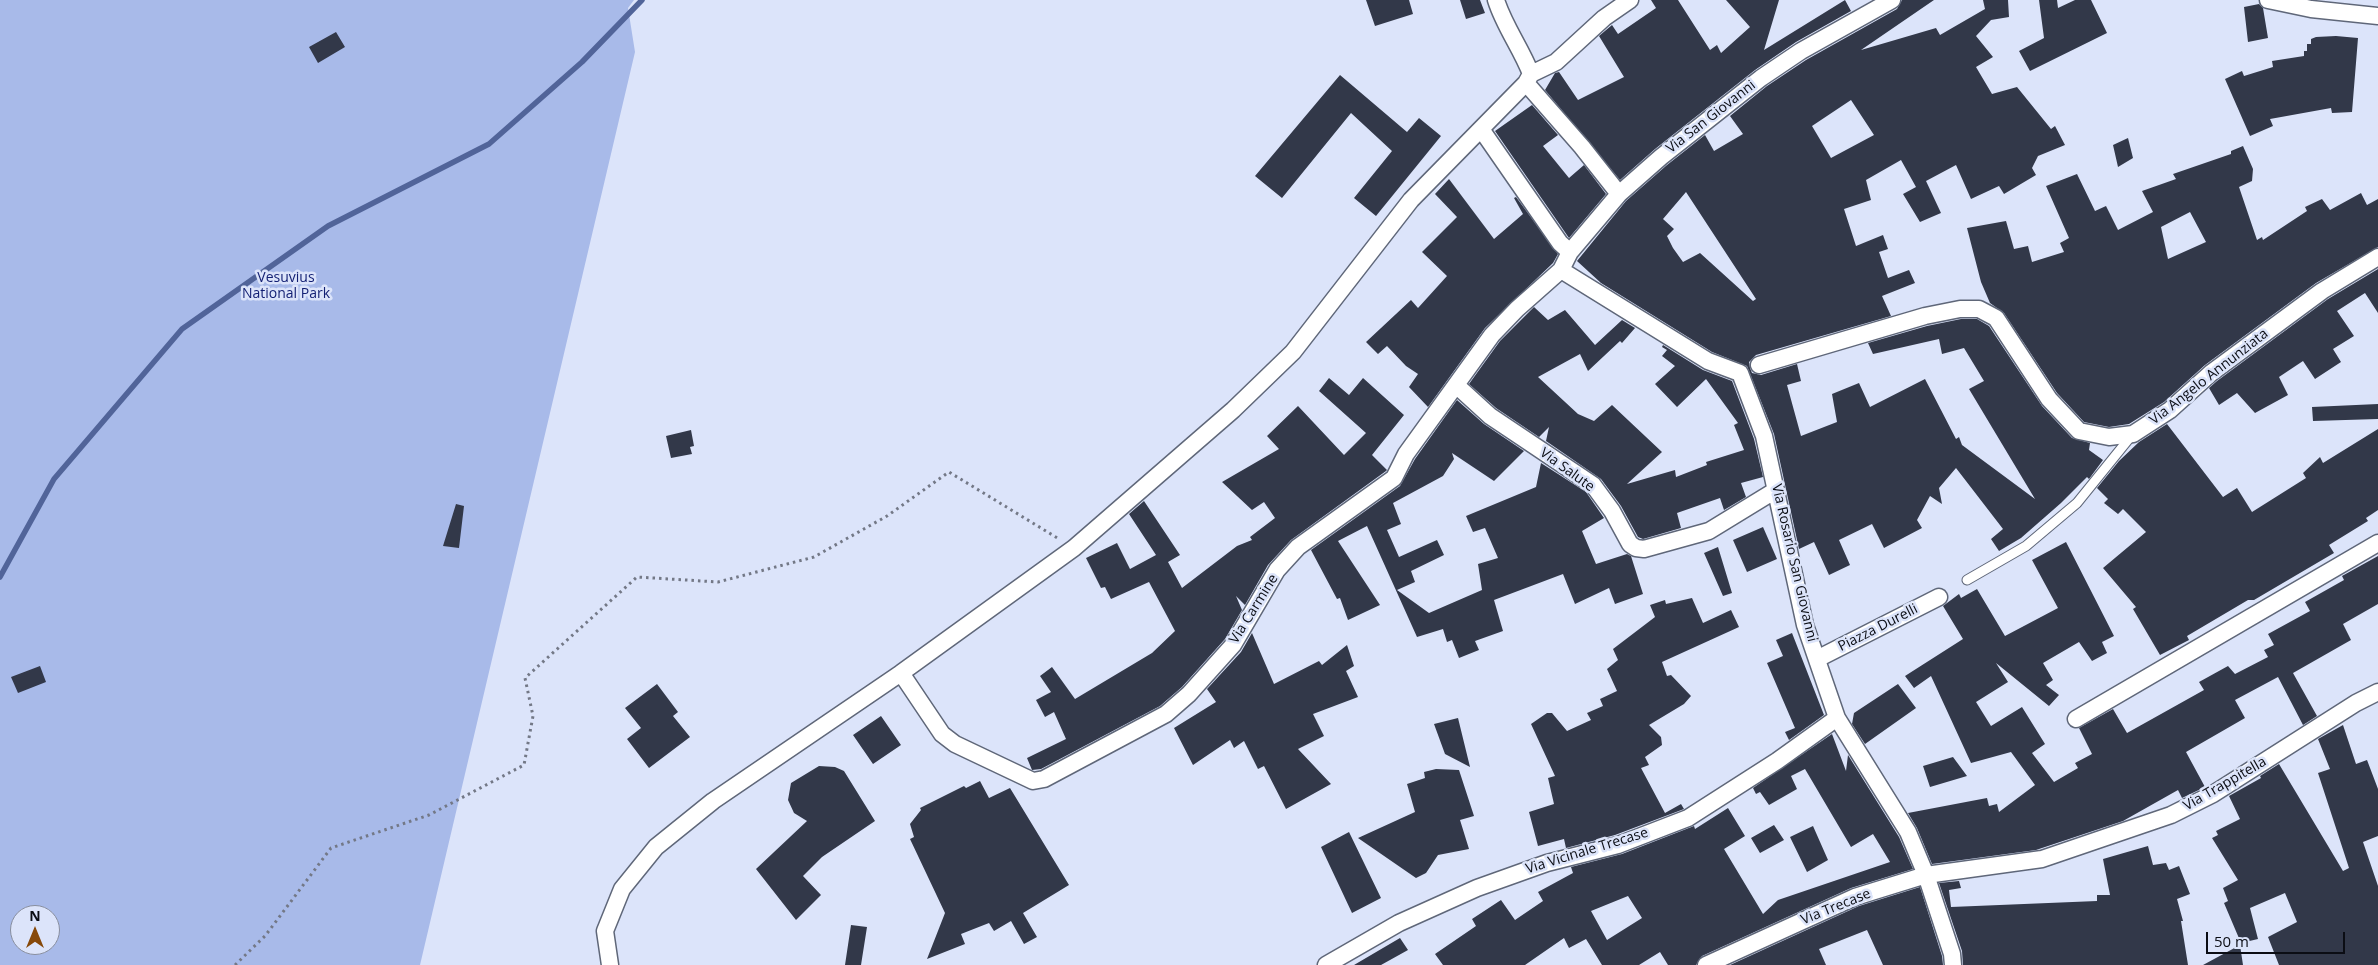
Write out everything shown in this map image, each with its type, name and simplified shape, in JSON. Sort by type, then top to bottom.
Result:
[{"type":"street","points":[[1496,0],[1501,14],[1525,58],[1528,78],[1619,194]]},
{"type":"street","points":[[610,965],[605,931],[618,897],[622,888],[656,847],[713,801],[901,673],[1074,548],[1233,410],[1293,352],[1346,281],[1411,200],[1481,130],[1528,78],[1556,62],[1604,18],[1630,0]]},
{"type":"street","name":"Via San Giovanni","points":[[1561,270],[1570,252],[1619,194],[1661,157],[1761,78],[1801,51],[1892,0]]},
{"type":"street","points":[[2268,0],[2311,10],[2378,16]]},
{"type":"street","points":[[1481,130],[1560,243],[1570,252]]},
{"type":"street","name":"Via Angelo Annunziata","points":[[1759,365],[1925,316],[1960,309],[1979,309],[1996,318],[2050,398],[2079,431],[2109,436],[2133,434],[2170,410],[2211,373],[2322,292],[2378,257]]},
{"type":"street","name":"Via Carmine","points":[[901,673],[942,734],[955,744],[1033,780],[1044,779],[1166,714],[1189,694],[1233,645],[1277,570],[1298,547],[1394,478],[1406,454],[1492,335],[1517,309],[1561,270]]},
{"type":"street","name":"Via Rosario San Giovanni","points":[[1561,270],[1708,361],[1740,373],[1764,436],[1805,625],[1837,718],[1908,832],[1926,875],[1952,954],[1953,965]]},
{"type":"street","name":"Via Salute","points":[[1456,385],[1490,416],[1592,485],[1612,512],[1630,544],[1636,548],[1644,549],[1709,531],[1776,490]]},
{"type":"street","points":[[2076,719],[2378,543]]},
{"type":"street","name":"Piazza Durelli","points":[[1817,659],[1939,597]]},
{"type":"street","name":"Via Trappitella","points":[[1973,868],[2042,859],[2171,814],[2213,794],[2356,703],[2378,692]]},
{"type":"street","name":"Via Vicinale Trecase","points":[[1326,965],[1398,922],[1477,888],[1547,863],[1618,845],[1688,818],[1837,718]]},
{"type":"street","name":"Via Trecase","points":[[1706,965],[1855,897],[1926,875],[1973,868]]},
{"type":"lane","points":[[1966,580],[2026,546],[2077,502],[2133,434]]},
{"type":"path","points":[[235,965],[265,936],[330,848],[429,814],[524,764],[533,716],[525,678],[637,577],[718,582],[814,556],[887,516],[949,472],[1074,548]]},
{"type":"green space","name":"Vesuvius National Park","points":[[0,0],[634,0],[628,8],[635,52],[420,965],[0,965]]},
{"type":"building","points":[[1366,0],[1409,0],[1413,14],[1375,26]]},
{"type":"building","points":[[1460,0],[1480,0],[1485,13],[1466,19]]},
{"type":"building","points":[[1651,0],[1678,0],[1710,50],[1717,45],[1721,53],[1750,27],[1726,0],[1779,0],[1764,50],[1845,0],[1851,11],[1796,42],[1755,70],[1655,149],[1620,180],[1545,90],[1555,73],[1559,72],[1578,100],[1624,77],[1599,36],[1612,25],[1618,34],[1656,8]]},
{"type":"building","points":[[1902,0],[1934,0],[1861,50],[1936,28],[1940,35],[1985,9],[1983,0],[2008,0],[2009,17],[1991,20],[1976,36],[1993,57],[1976,67],[1992,94],[2017,87],[2051,129],[2055,126],[2065,145],[2038,156],[2032,168],[2036,175],[2004,194],[1999,186],[1971,199],[1956,165],[1926,181],[1941,213],[1920,222],[1903,194],[1916,187],[1901,160],[1866,180],[1871,200],[1844,209],[1856,246],[1883,235],[1888,249],[1879,252],[1888,278],[1909,270],[1915,283],[1882,296],[1891,316],[1756,355],[1749,362],[1752,373],[1761,375],[1797,364],[1801,381],[1787,385],[1801,436],[1837,422],[1832,394],[1859,383],[1870,407],[1925,379],[1956,439],[1959,437],[1962,445],[2035,499],[1969,389],[1984,381],[1964,348],[1942,354],[1939,339],[1873,354],[1868,343],[1927,326],[1961,319],[1977,319],[1989,326],[2042,406],[2072,438],[2090,443],[2089,450],[2103,460],[2089,479],[2087,477],[2021,538],[1999,551],[1991,539],[2003,529],[1956,468],[1939,488],[1942,504],[1930,496],[1917,520],[1922,528],[1884,548],[1872,524],[1839,540],[1850,565],[1829,575],[1814,542],[1799,549],[1774,434],[1747,366],[1712,352],[1601,283],[1577,261],[1626,201],[1705,135],[1714,151],[1743,134],[1730,116],[1767,86],[1806,60],[1897,9]],"holes":[[[1851,100],[1874,135],[1831,158],[1812,126]],[[1686,192],[1756,299],[1753,301],[1700,253],[1683,262],[1673,248],[1667,236],[1674,229],[1663,219]]]},
{"type":"building","points":[[2039,0],[2057,0],[2058,8],[2075,0],[2091,0],[2107,33],[2030,71],[2019,51],[2044,38]]},
{"type":"building","points":[[2259,4],[2263,8],[2268,38],[2248,42],[2244,7]]},
{"type":"building","points":[[336,32],[345,47],[318,63],[309,47]]},
{"type":"building","points":[[2336,36],[2358,38],[2352,112],[2332,113],[2331,108],[2270,119],[2273,126],[2250,136],[2225,79],[2242,71],[2244,76],[2273,67],[2272,61],[2304,56],[2304,51],[2307,51],[2307,44],[2311,44],[2311,39]]},
{"type":"building","points":[[1340,75],[1407,132],[1419,118],[1441,136],[1376,216],[1354,198],[1392,151],[1351,113],[1282,198],[1255,176]]},
{"type":"building","points":[[1532,105],[1558,135],[1543,146],[1569,178],[1584,165],[1606,194],[1569,238],[1495,131]]},
{"type":"building","points":[[2128,138],[2133,158],[2118,167],[2113,145]]},
{"type":"building","points":[[2243,146],[2253,169],[2252,181],[2239,187],[2257,240],[2262,237],[2263,240],[2307,211],[2305,207],[2322,199],[2330,210],[2361,193],[2367,205],[2378,199],[2378,247],[2316,283],[2205,365],[2164,402],[2129,424],[2109,427],[2084,422],[2057,393],[2004,313],[1990,303],[1981,282],[1967,228],[2006,221],[2014,249],[2028,246],[2032,262],[2064,252],[2060,243],[2069,238],[2046,186],[2077,174],[2095,211],[2106,206],[2118,230],[2153,212],[2142,191],[2176,179],[2173,174],[2231,154],[2231,151]],"holes":[[[2190,212],[2206,242],[2168,259],[2161,227]]]},
{"type":"building","points":[[1449,179],[1494,239],[1523,214],[1514,198],[1516,197],[1558,254],[1553,263],[1485,328],[1428,407],[1409,387],[1418,374],[1406,366],[1387,346],[1378,354],[1366,342],[1411,300],[1418,308],[1447,276],[1422,252],[1457,217],[1435,194]]},
{"type":"building","points":[[2378,269],[2378,313],[2365,293],[2337,311],[2354,336],[2333,349],[2341,362],[2315,379],[2303,361],[2279,377],[2288,395],[2255,413],[2237,393],[2219,405],[2209,388],[2217,381],[2328,299]]},
{"type":"building","points":[[1534,307],[1548,320],[1565,310],[1595,345],[1622,320],[1635,328],[1622,343],[1620,341],[1588,371],[1580,354],[1538,377],[1578,414],[1594,421],[1612,405],[1662,452],[1627,484],[1675,470],[1676,477],[1707,465],[1706,462],[1744,450],[1734,425],[1738,423],[1706,379],[1677,407],[1655,384],[1675,366],[1662,356],[1667,350],[1662,347],[1663,345],[1703,370],[1732,381],[1754,439],[1763,477],[1741,483],[1746,497],[1724,510],[1720,498],[1677,513],[1681,528],[1643,539],[1638,537],[1621,506],[1601,479],[1546,441],[1549,427],[1539,437],[1496,408],[1469,384],[1500,341]]},
{"type":"building","points":[[1329,378],[1349,395],[1363,378],[1404,415],[1372,455],[1387,470],[1291,540],[1268,565],[1245,605],[1236,596],[1242,610],[1225,639],[1182,687],[1160,706],[1041,769],[1032,770],[1027,758],[1066,739],[1054,712],[1045,717],[1036,700],[1051,692],[1040,676],[1052,667],[1075,699],[1152,653],[1175,631],[1149,582],[1111,599],[1105,587],[1101,588],[1086,558],[1117,543],[1130,569],[1156,555],[1129,514],[1144,501],[1180,555],[1168,562],[1182,588],[1237,546],[1252,540],[1250,537],[1275,518],[1264,502],[1252,510],[1222,482],[1279,449],[1267,436],[1298,406],[1344,455],[1366,433],[1319,391]]},
{"type":"building","points":[[1457,400],[1484,424],[1524,451],[1494,481],[1452,453],[1454,459],[1443,476],[1393,503],[1401,524],[1387,530],[1399,557],[1437,540],[1444,555],[1411,571],[1415,582],[1397,590],[1429,613],[1482,590],[1478,564],[1498,558],[1485,528],[1473,532],[1466,516],[1536,487],[1541,463],[1586,492],[1604,518],[1582,531],[1596,564],[1627,554],[1631,556],[1643,594],[1615,604],[1609,588],[1575,604],[1563,574],[1494,600],[1503,631],[1475,641],[1479,650],[1459,658],[1452,640],[1447,642],[1443,629],[1417,637],[1367,526],[1338,541],[1380,605],[1348,620],[1340,598],[1337,599],[1311,550],[1400,486],[1415,459]]},
{"type":"building","points":[[2378,404],[2378,419],[2313,421],[2312,407]]},
{"type":"building","points":[[2167,424],[2223,497],[2237,488],[2252,512],[2306,478],[2303,473],[2320,457],[2323,463],[2378,429],[2378,510],[2366,518],[2368,521],[2329,545],[2334,553],[2254,600],[2248,600],[2187,636],[2189,640],[2160,655],[2133,609],[2136,607],[2103,568],[2146,532],[2123,509],[2118,514],[2104,503],[2108,499],[2097,488],[2119,461],[2139,442]]},
{"type":"building","points":[[691,430],[694,446],[690,447],[692,454],[671,458],[666,436]]},
{"type":"building","points":[[456,504],[464,506],[459,548],[443,546]]},
{"type":"building","points":[[1763,527],[1777,559],[1747,572],[1733,540]]},
{"type":"building","points":[[2066,542],[2114,636],[2102,642],[2107,653],[2092,661],[2079,642],[2043,663],[2053,680],[2046,685],[2059,695],[2049,706],[1996,663],[2008,682],[1976,702],[1991,726],[2022,707],[2045,744],[2032,753],[2054,782],[2078,768],[2075,763],[2092,754],[2079,728],[2113,709],[2127,733],[2204,690],[2199,682],[2228,666],[2235,674],[2268,657],[2264,650],[2274,645],[2268,634],[2310,611],[2305,602],[2344,580],[2342,576],[2378,556],[2378,604],[2343,624],[2351,640],[2293,673],[2317,716],[2303,725],[2278,677],[2235,700],[2245,718],[2186,752],[2205,787],[2182,798],[2178,790],[2123,821],[2036,850],[1932,864],[1917,828],[1908,813],[1987,798],[1989,806],[1997,804],[1999,812],[2035,785],[2011,752],[1971,763],[1931,676],[1914,688],[1905,676],[1963,639],[1943,606],[1959,594],[1961,598],[1977,589],[2005,636],[2058,608],[2032,560]]},
{"type":"building","points":[[1718,547],[1732,593],[1723,596],[1704,553]]},
{"type":"building","points":[[1692,598],[1703,623],[1731,610],[1739,627],[1662,662],[1667,676],[1671,675],[1691,696],[1684,704],[1649,725],[1661,737],[1662,745],[1645,757],[1649,765],[1641,768],[1665,813],[1681,804],[1684,809],[1615,835],[1566,848],[1564,839],[1538,846],[1529,812],[1554,804],[1548,778],[1555,776],[1531,724],[1547,713],[1552,713],[1567,731],[1591,720],[1587,713],[1603,706],[1600,699],[1617,691],[1607,669],[1618,660],[1613,649],[1655,617],[1650,605],[1665,600],[1666,604]]},
{"type":"building","points":[[1252,633],[1274,684],[1319,661],[1322,665],[1347,645],[1354,666],[1346,671],[1358,697],[1313,714],[1324,736],[1298,749],[1331,784],[1286,809],[1264,766],[1258,769],[1244,741],[1234,748],[1230,740],[1193,765],[1174,728],[1216,702],[1207,689],[1241,652]]},
{"type":"building","points":[[1792,633],[1824,715],[1789,740],[1785,732],[1795,728],[1767,663],[1783,656],[1776,640]]},
{"type":"building","points":[[40,666],[46,682],[18,693],[11,677]]},
{"type":"building","points":[[657,684],[678,712],[673,716],[690,737],[649,768],[627,739],[641,728],[625,708]]},
{"type":"building","points":[[1898,684],[1916,708],[1865,744],[1852,724],[1854,713]]},
{"type":"building","points":[[881,716],[901,745],[873,764],[853,735]]},
{"type":"building","points":[[1458,718],[1470,767],[1445,754],[1434,724]]},
{"type":"building","points":[[2343,725],[2356,764],[2367,760],[2378,789],[2378,836],[2363,842],[2378,886],[2378,965],[2279,965],[2268,937],[2297,922],[2285,893],[2250,908],[2258,939],[2241,943],[2224,903],[2228,901],[2223,888],[2238,880],[2212,838],[2218,835],[2216,831],[2240,819],[2229,796],[2261,778],[2260,776],[2279,764],[2343,871],[2349,868],[2318,773],[2330,769],[2318,739]]},
{"type":"building","points":[[1832,734],[1846,771],[1848,755],[1899,837],[1913,869],[1851,888],[1702,956],[1696,965],[1668,965],[1660,952],[1639,965],[1602,965],[1586,939],[1569,948],[1564,938],[1525,965],[1443,965],[1435,954],[1476,926],[1472,919],[1501,900],[1515,920],[1543,901],[1538,892],[1573,873],[1571,867],[1622,854],[1694,826],[1695,829],[1728,808],[1745,836],[1724,849],[1763,914],[1778,900],[1890,862],[1873,834],[1851,847],[1805,769],[1791,776],[1797,789],[1769,805],[1760,792],[1756,794],[1753,788]],"holes":[[[1628,896],[1642,918],[1607,940],[1591,911]]]},
{"type":"building","points":[[1953,757],[1967,776],[1930,787],[1923,766]]},
{"type":"building","points":[[819,766],[835,767],[844,771],[875,821],[822,857],[803,876],[821,895],[796,920],[756,869],[807,821],[794,813],[788,800],[791,783]]},
{"type":"building","points":[[1436,769],[1459,770],[1474,816],[1460,820],[1469,849],[1438,855],[1426,873],[1416,878],[1358,838],[1415,812],[1407,784],[1425,778],[1424,772]]},
{"type":"building","points":[[980,781],[989,798],[1010,788],[1069,885],[1023,913],[1037,937],[1024,944],[1011,921],[994,931],[989,923],[961,934],[965,944],[927,959],[945,913],[910,839],[914,837],[910,824],[921,810],[920,808],[964,786],[966,788]]},
{"type":"building","points":[[1774,825],[1784,840],[1760,853],[1751,838]]},
{"type":"building","points":[[1813,826],[1828,860],[1807,872],[1790,837]]},
{"type":"building","points":[[1349,832],[1381,898],[1352,913],[1321,847]]},
{"type":"building","points":[[2148,846],[2153,865],[2166,863],[2169,870],[2179,866],[2190,894],[2177,899],[2183,921],[2181,921],[2188,965],[1963,965],[1962,951],[1939,883],[1959,881],[1961,888],[1949,890],[1951,907],[2097,901],[2097,895],[2110,895],[2103,859]]},
{"type":"building","points":[[1920,887],[1942,956],[1943,965],[1883,965],[1867,930],[1819,949],[1826,965],[1730,965],[1859,906]]},
{"type":"building","points":[[851,925],[867,927],[861,965],[845,965]]},
{"type":"building","points":[[1400,938],[1408,950],[1381,965],[1354,965]]},
{"type":"building","points":[[2240,945],[2243,965],[2203,965]]},
{"type":"waterway","points":[[0,577],[54,479],[182,329],[328,226],[489,144],[582,62],[642,0]]}]
